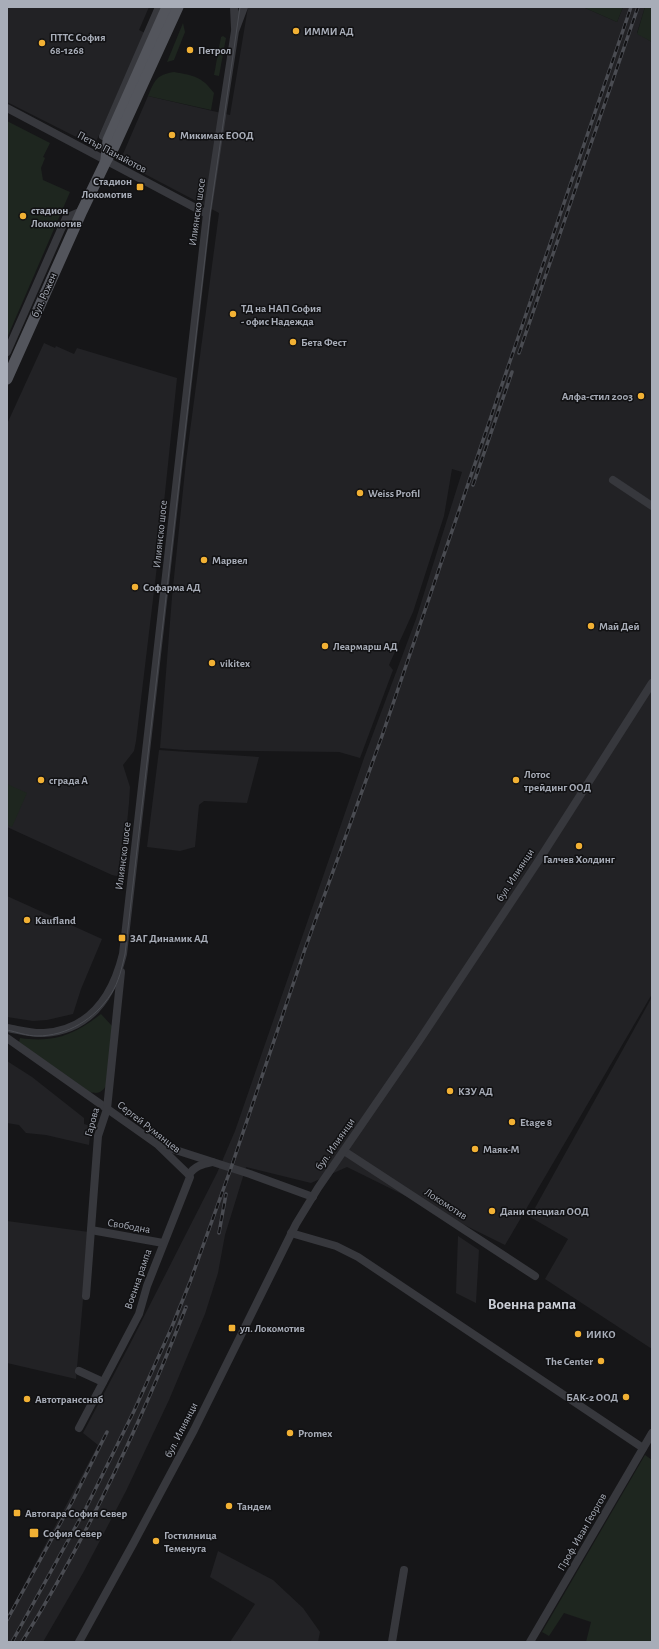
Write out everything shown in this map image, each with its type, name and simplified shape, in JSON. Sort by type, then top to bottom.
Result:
[{"type":"main road","name":"бул. Рожен","points":[[106,161],[108,140],[167,7]]},
{"type":"main road","name":"бул. Рожен","points":[[7,379],[82,211],[114,147],[178,7]]},
{"type":"street","points":[[103,136],[159,7]]},
{"type":"street","name":"Илиянско шосе","points":[[7,1028],[35,1033],[51,1032],[68,1028],[84,1019],[98,1008],[109,992],[117,975],[123,954],[207,214],[235,31],[234,7]]},
{"type":"street","name":"Илиянско шосе","points":[[235,31],[244,7]]},
{"type":"street","name":"Петър Панайотов","points":[[7,108],[207,214]]},
{"type":"street","name":"бул. Рожен","points":[[7,352],[66,218],[82,211]]},
{"type":"street","points":[[613,480],[652,506]]},
{"type":"street","name":"бул. Илиянци","points":[[79,1642],[194,1430],[291,1233],[313,1197],[537,863],[652,683]]},
{"type":"street","name":"Гарова","points":[[86,1296],[98,1136],[107,1109],[123,954]]},
{"type":"street","name":"Сергей Румянцев","points":[[7,1038],[157,1144],[189,1178]]},
{"type":"street","points":[[157,1144],[214,1162],[313,1197]]},
{"type":"street","name":"Локомотив","points":[[344,1151],[535,1276]]},
{"type":"street","points":[[189,1178],[192,1170],[214,1162]]},
{"type":"street","name":"Военна рампа","points":[[79,1428],[138,1314],[163,1243],[189,1178]]},
{"type":"street","name":"Свободна","points":[[91,1230],[163,1243]]},
{"type":"street","points":[[291,1233],[336,1246],[358,1257],[643,1448]]},
{"type":"street","points":[[79,1371],[103,1382]]},
{"type":"street","name":"Проф. Иван Георгов","points":[[530,1642],[652,1433]]},
{"type":"street","points":[[392,1642],[404,1570]]},
{"type":"shaded area","points":[[7,7],[149,7],[139,30],[145,33],[94,146],[7,102]]},
{"type":"shaded area","points":[[248,7],[583,7],[617,22],[623,7],[645,7],[637,33],[652,42],[652,994],[505,1245],[347,1167],[311,1183],[246,1167],[225,1235],[218,1273],[205,1314],[169,1400],[126,1491],[83,1573],[43,1642],[7,1642],[7,1617],[98,1445],[83,1433],[217,1173],[235,1131],[364,758],[416,619],[462,472],[452,469],[444,516],[413,612],[389,665],[393,670],[360,758],[339,752],[184,750],[160,748],[172,597],[186,461],[219,213],[120,161],[148,96],[230,115]]},
{"type":"shaded area","points":[[583,7],[623,7],[617,22]]},
{"type":"shaded area","points":[[645,7],[652,7],[652,42],[637,34]]},
{"type":"shaded area","points":[[183,23],[185,32],[174,60],[167,62]]},
{"type":"shaded area","points":[[223,36],[226,38],[219,76],[214,75],[221,37]]},
{"type":"shaded area","points":[[174,72],[197,78],[209,87],[214,93],[211,110],[148,96],[157,79],[163,75]]},
{"type":"shaded area","name":"стадион Локомотив","points":[[7,121],[50,143],[43,157],[45,158],[41,168],[43,180],[70,192],[7,338]]},
{"type":"shaded area","points":[[44,343],[55,348],[56,346],[74,354],[77,348],[177,378],[160,541],[136,741],[134,751],[123,765],[130,787],[122,874],[117,876],[7,827],[7,424]]},
{"type":"shaded area","points":[[159,750],[259,757],[247,803],[204,801],[199,805],[195,847],[180,851],[147,847]]},
{"type":"shaded area","points":[[7,784],[27,793],[12,827],[7,825]]},
{"type":"shaded area","points":[[7,896],[102,939],[81,989],[73,1014],[47,1020],[33,1021],[7,1017]]},
{"type":"shaded area","points":[[652,997],[652,1349],[545,1279],[568,1239],[530,1217]]},
{"type":"shaded area","points":[[101,1014],[112,1026],[106,1086],[99,1092],[90,1092],[19,1042],[20,1038],[43,1039],[63,1036],[82,1027]]},
{"type":"shaded area","points":[[7,1061],[32,1077],[84,1118],[84,1124],[91,1126],[89,1145],[46,1135],[26,1133],[19,1125],[7,1123]]},
{"type":"shaded area","points":[[7,1221],[89,1232],[76,1379],[7,1363]]},
{"type":"shaded area","points":[[458,1236],[479,1250],[476,1303],[456,1293]]},
{"type":"shaded area","points":[[645,1455],[652,1460],[652,1642],[586,1642],[591,1622],[564,1613],[549,1636],[542,1632]]},
{"type":"shaded area","points":[[218,1551],[273,1580],[303,1608],[320,1632],[318,1642],[230,1642],[255,1604],[210,1577]]},
{"type":"tram line","points":[[7,1030],[37,1036],[59,1033],[79,1024],[97,1011],[111,994],[118,979],[125,954],[210,214],[240,7]]},
{"type":"railway","points":[[12,1642],[86,1508],[134,1411],[171,1329],[190,1282],[231,1168],[305,949],[382,736],[631,7]]},
{"type":"railway","points":[[519,353],[638,7]]},
{"type":"railway","points":[[473,485],[512,372]]},
{"type":"railway","points":[[219,1233],[226,1194]]},
{"type":"railway","points":[[22,1642],[69,1561],[112,1478],[151,1393],[186,1307]]},
{"type":"railway","points":[[7,1620],[72,1502],[107,1432]]},
{"type":"place","name":"ИММИ АД","points":[[296,31]]},
{"type":"place","name":"ПТТС София 68-1268","points":[[42,43]]},
{"type":"place","name":"Петрол","points":[[190,50]]},
{"type":"place","name":"Микимак ЕООД","points":[[172,135]]},
{"type":"place","name":"Стадион Локомотив","points":[[140,187]]},
{"type":"place","name":"стадион Локомотив","points":[[23,216]]},
{"type":"place","name":"ТД на НАП София - офис Надежда","points":[[233,314]]},
{"type":"place","name":"Бета Фест","points":[[293,342]]},
{"type":"place","name":"Алфа-стил 2003","points":[[641,396]]},
{"type":"place","name":"Weiss Profil","points":[[360,493]]},
{"type":"place","name":"Марвел","points":[[204,560]]},
{"type":"place","name":"Софарма АД","points":[[135,587]]},
{"type":"place","name":"Май Дей","points":[[591,626]]},
{"type":"place","name":"Леармарш АД","points":[[325,646]]},
{"type":"place","name":"vikitex","points":[[212,663]]},
{"type":"place","name":"сграда А","points":[[41,780]]},
{"type":"place","name":"Лотос трейдинг ООД","points":[[516,780]]},
{"type":"place","name":"Галчев Холдинг","points":[[579,846]]},
{"type":"place","name":"Kaufland","points":[[27,920]]},
{"type":"place","name":"ЗАГ Динамик АД","points":[[122,938]]},
{"type":"place","name":"КЗУ АД","points":[[450,1091]]},
{"type":"place","name":"Etage 8","points":[[512,1122]]},
{"type":"place","name":"Маяк-М","points":[[475,1149]]},
{"type":"place","name":"Дани специал ООД","points":[[492,1211]]},
{"type":"place","name":"ул. Локомотив","points":[[232,1328]]},
{"type":"place","name":"ИИКО","points":[[578,1334]]},
{"type":"place","name":"The Center","points":[[601,1361]]},
{"type":"place","name":"БАК-2 ООД","points":[[626,1397]]},
{"type":"place","name":"Автотрансснаб","points":[[27,1399]]},
{"type":"place","name":"Promex","points":[[290,1433]]},
{"type":"place","name":"Тандем","points":[[229,1506]]},
{"type":"place","name":"Автогара София Север","points":[[17,1513]]},
{"type":"place","name":"София Север","points":[[34,1533]]},
{"type":"place","name":"Гостилница Теменуга","points":[[156,1541]]},
{"type":"district","name":"Военна рампа","points":[[532,1304]]}]
